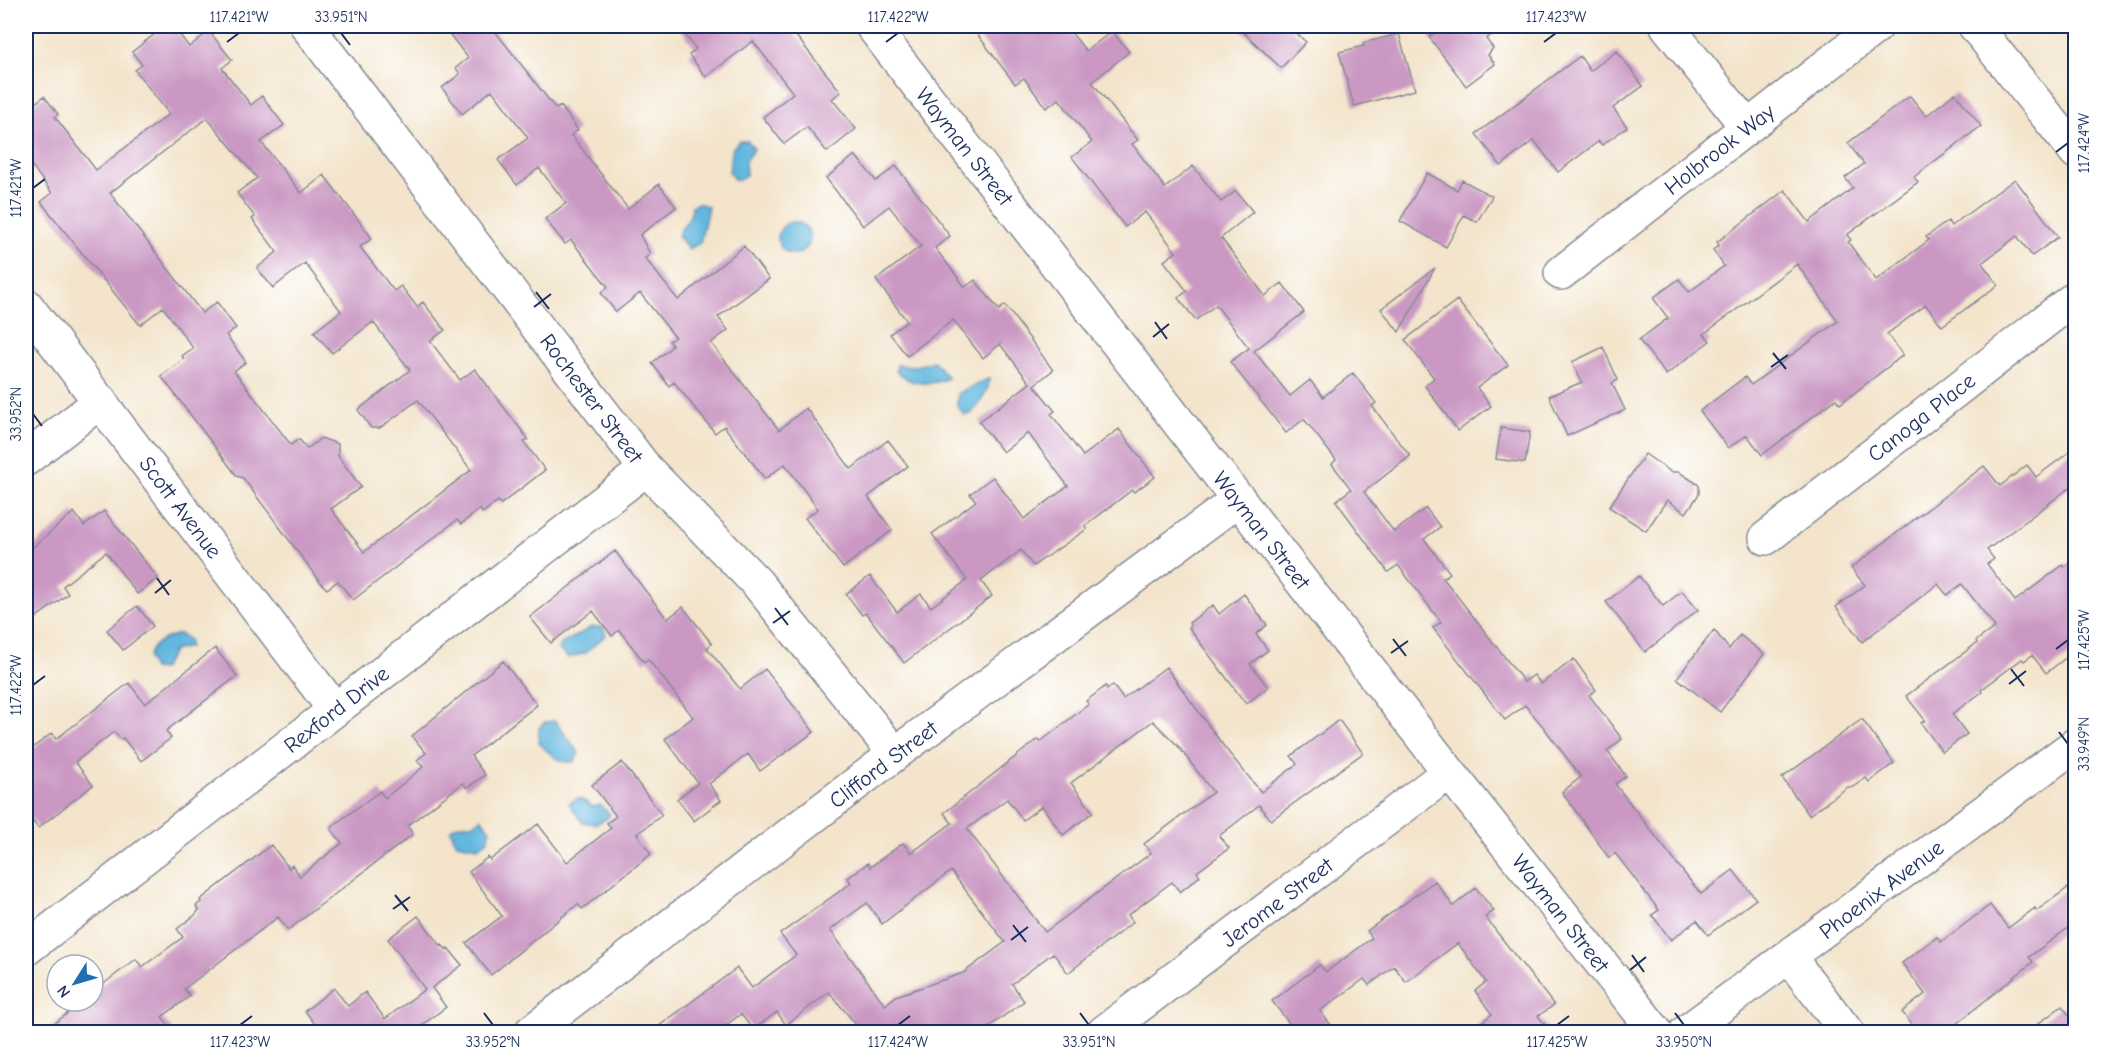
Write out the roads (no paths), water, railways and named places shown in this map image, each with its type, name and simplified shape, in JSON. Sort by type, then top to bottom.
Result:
[{"type":"street","name":"Rochester Street","points":[[307,26],[646,469],[757,583],[895,754]]},
{"type":"street","name":"Wayman Street","points":[[872,26],[1449,772],[1656,1032]]},
{"type":"street","points":[[1667,26],[1747,127]]},
{"type":"street","name":"Holbrook Way","points":[[1561,273],[1876,26]]},
{"type":"street","points":[[1975,26],[2076,152]]},
{"type":"street","name":"Canoga Place","points":[[1766,538],[2076,297]]},
{"type":"street","name":"Scott Avenue","points":[[26,305],[334,710]]},
{"type":"street","points":[[26,459],[101,401]]},
{"type":"street","name":"Rexford Drive","points":[[26,949],[646,469]]},
{"type":"street","name":"Clifford Street","points":[[531,1032],[895,754],[1239,499]]},
{"type":"street","name":"Phoenix Avenue","points":[[1686,1032],[2076,744]]},
{"type":"street","name":"Jerome Street","points":[[1104,1032],[1449,772]]},
{"type":"street","points":[[1789,957],[1846,1032]]},
{"type":"water","points":[[739,141],[748,141],[754,149],[745,161],[746,175],[739,180],[734,179],[729,172],[732,149]]},
{"type":"water","points":[[698,203],[708,207],[700,243],[689,249],[678,236],[690,215],[692,206]]},
{"type":"water","points":[[794,222],[805,227],[810,238],[805,249],[794,254],[783,249],[778,238],[783,227]]},
{"type":"water","points":[[934,361],[948,378],[920,383],[901,376],[896,371],[897,365],[916,366]]},
{"type":"water","points":[[990,378],[977,406],[971,414],[964,415],[957,405],[958,393]]},
{"type":"water","points":[[592,627],[603,627],[606,635],[585,653],[568,658],[558,649],[561,644]]},
{"type":"water","points":[[179,634],[189,640],[189,647],[173,651],[162,670],[153,669],[148,658],[152,648],[164,639]]},
{"type":"water","points":[[555,721],[579,753],[574,762],[559,760],[539,743],[539,728],[545,722]]},
{"type":"water","points":[[579,798],[593,807],[600,805],[610,814],[607,819],[595,824],[582,822],[569,803]]},
{"type":"water","points":[[481,818],[490,830],[487,841],[478,847],[457,843],[450,830],[458,825],[473,824]]}]
